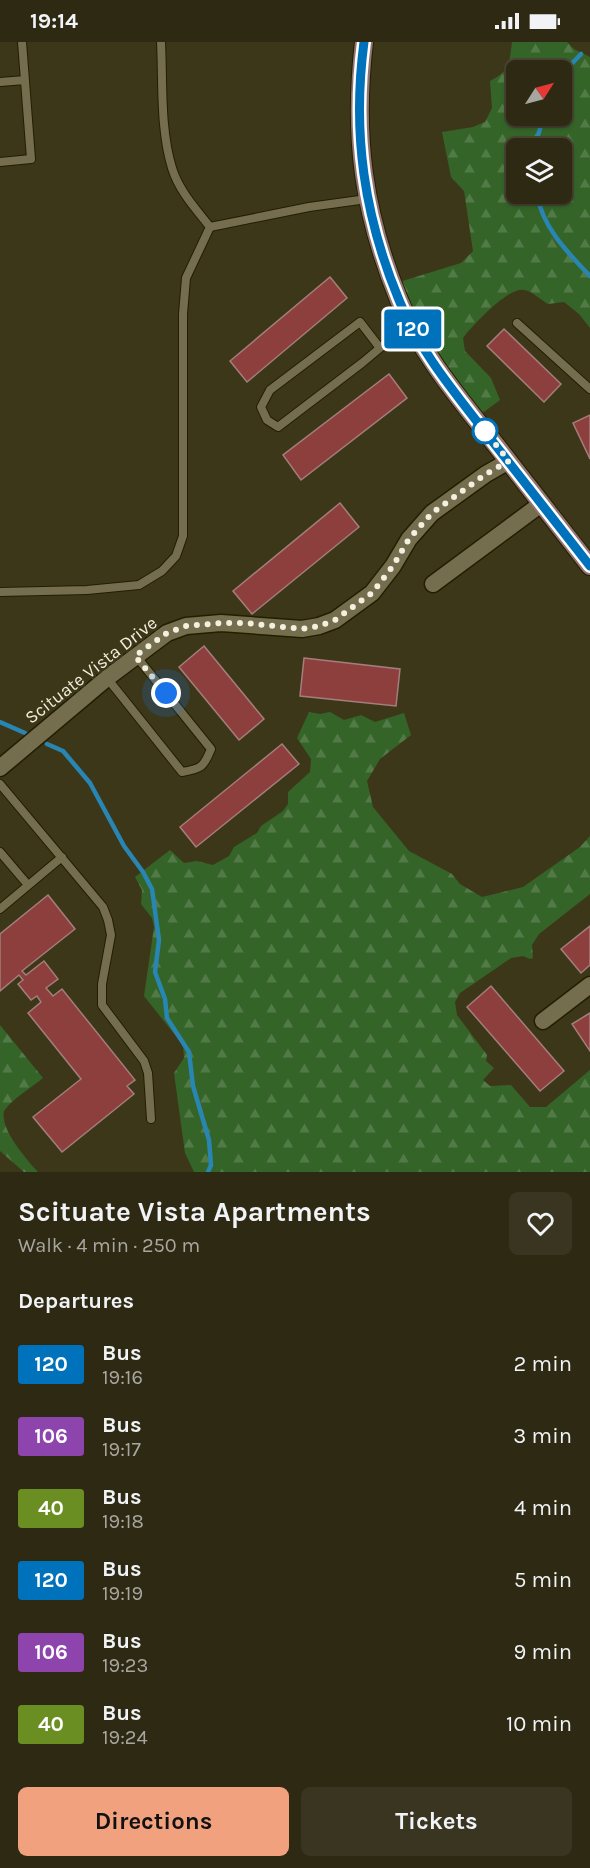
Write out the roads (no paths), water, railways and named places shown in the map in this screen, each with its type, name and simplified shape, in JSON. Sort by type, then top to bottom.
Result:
[{"type":"main road","points":[[364,42],[359,106],[367,199],[399,301],[447,382],[590,566]]},
{"type":"street","name":"Scituate Vista Drive","points":[[0,768],[107,678],[167,633],[186,626],[221,623],[246,623],[302,629],[335,620],[372,593],[393,566],[409,539],[432,513],[486,474],[509,461]]},
{"type":"street","points":[[433,584],[541,504]]},
{"type":"street","points":[[543,1021],[590,985]]},
{"type":"lane","points":[[0,162],[31,159],[22,42]]},
{"type":"lane","points":[[161,42],[165,134],[172,170],[188,199],[210,227]]},
{"type":"lane","points":[[0,82],[25,80]]},
{"type":"lane","points":[[210,227],[309,207],[367,199]]},
{"type":"lane","points":[[0,592],[87,590],[139,585],[162,571],[176,556],[183,536],[183,314],[186,278],[210,227]]},
{"type":"lane","points":[[380,348],[360,322],[270,390],[261,407],[267,420],[278,427],[380,348],[410,323]]},
{"type":"lane","points":[[517,323],[590,389]]},
{"type":"lane","points":[[107,678],[182,772],[196,770],[206,763],[211,749],[135,656]]},
{"type":"lane","points":[[0,784],[96,898],[108,920],[111,935],[102,984],[102,1005],[144,1061],[148,1073],[151,1119]]},
{"type":"lane","points":[[0,852],[28,885]]},
{"type":"lane","points":[[0,909],[62,857]]},
{"type":"waterway","points":[[572,63],[581,54]]},
{"type":"waterway","points":[[537,138],[541,126]]},
{"type":"waterway","points":[[540,204],[544,218],[557,239],[590,276]]},
{"type":"waterway","points":[[0,722],[25,733]]},
{"type":"waterway","points":[[47,744],[63,751],[90,783],[124,846],[152,889],[159,940],[155,972],[165,999],[167,1018],[189,1052],[193,1086],[209,1140],[211,1165],[208,1172]]}]
